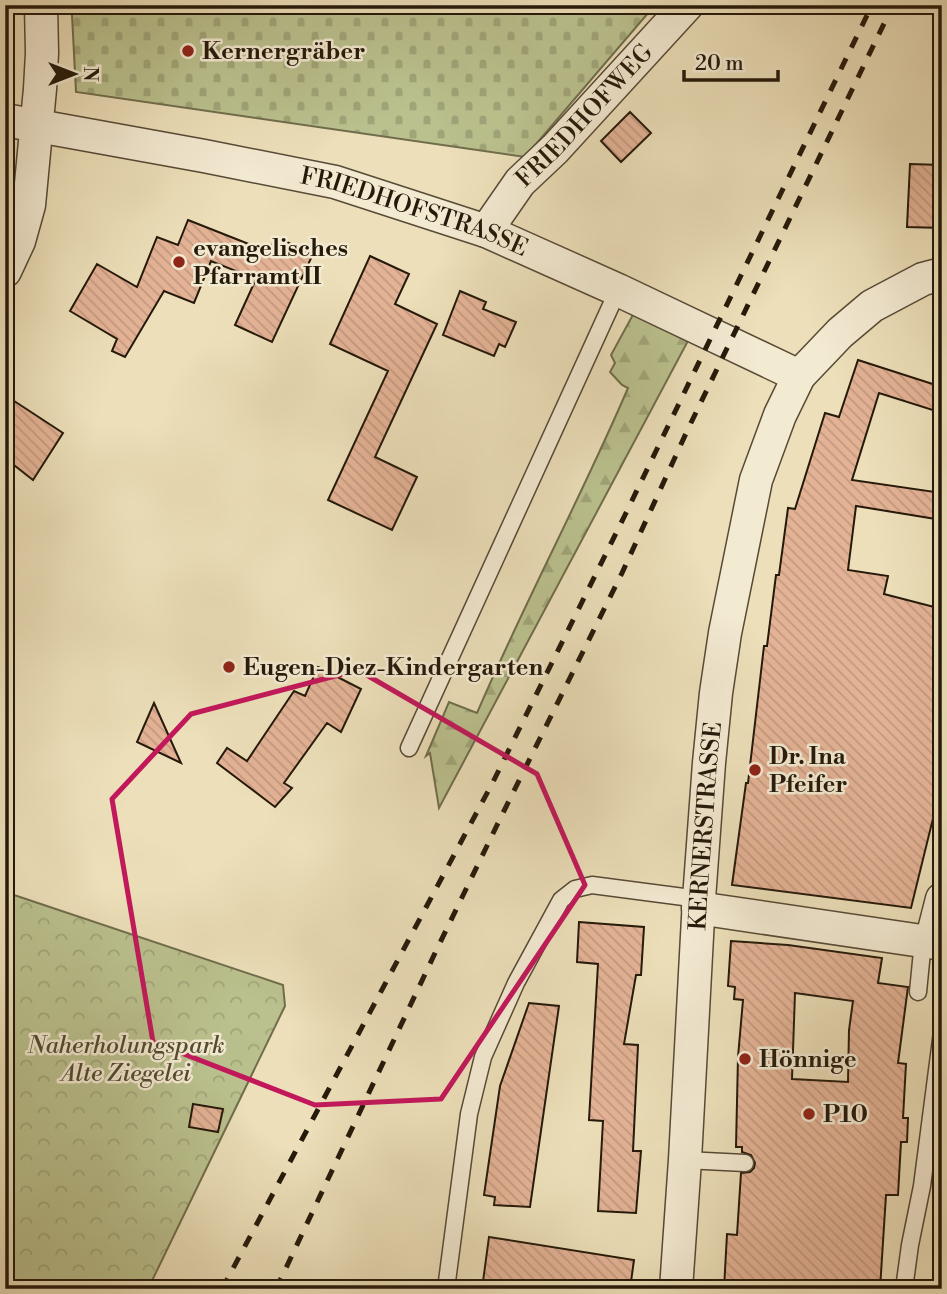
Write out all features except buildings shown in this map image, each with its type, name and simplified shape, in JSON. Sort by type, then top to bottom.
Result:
[{"type":"street","points":[[5,271],[19,241],[29,205],[42,53],[41,5]]},
{"type":"street","name":"FRIEDHOFWEG","points":[[486,231],[520,182],[555,149],[688,5]]},
{"type":"street","name":"FRIEDHOFSTRASSE","points":[[5,120],[335,182],[486,231],[799,376]]},
{"type":"street","name":"KERNERSTRASSE","points":[[676,1289],[698,903],[716,692],[756,480],[780,415],[799,376],[840,333],[872,306],[923,279],[942,274]]},
{"type":"street","points":[[698,903],[932,942],[942,899]]},
{"type":"lane","points":[[409,748],[618,290]]},
{"type":"lane","points":[[446,1289],[469,1114],[483,1057],[516,983],[561,900],[575,889],[592,884],[698,903]]},
{"type":"lane","points":[[918,992],[932,942]]},
{"type":"lane","points":[[904,1289],[922,1186],[942,1032]]},
{"type":"lane","points":[[685,1160],[745,1163]]},
{"type":"highlighted area","points":[[358,670],[537,774],[585,885],[441,1099],[315,1105],[153,1042],[112,799],[191,714]]},
{"type":"green space","points":[[73,5],[655,5],[525,157],[76,92]]},
{"type":"green space","points":[[635,311],[689,339],[439,808],[430,753],[426,756],[449,702],[477,713],[628,388],[610,372],[615,363],[611,355]]},
{"type":"green space","name":"Naherholungspark Alte Ziegelei","points":[[5,892],[283,985],[285,1006],[148,1289],[5,1289]]},
{"type":"railway","points":[[222,1289],[493,782],[872,5]]},
{"type":"railway","points":[[276,1289],[436,951],[622,573],[688,429],[893,5]]},
{"type":"place","name":"Kernergräber","points":[[188,51]]},
{"type":"place","name":"evangelisches Pfarramt II","points":[[179,262]]},
{"type":"place","name":"Eugen-Diez-Kindergarten","points":[[229,667]]},
{"type":"place","name":"Dr. Ina Pfeifer","points":[[755,770]]},
{"type":"place","name":"Hönnige","points":[[745,1059]]},
{"type":"place","name":"P10","points":[[809,1114]]}]
